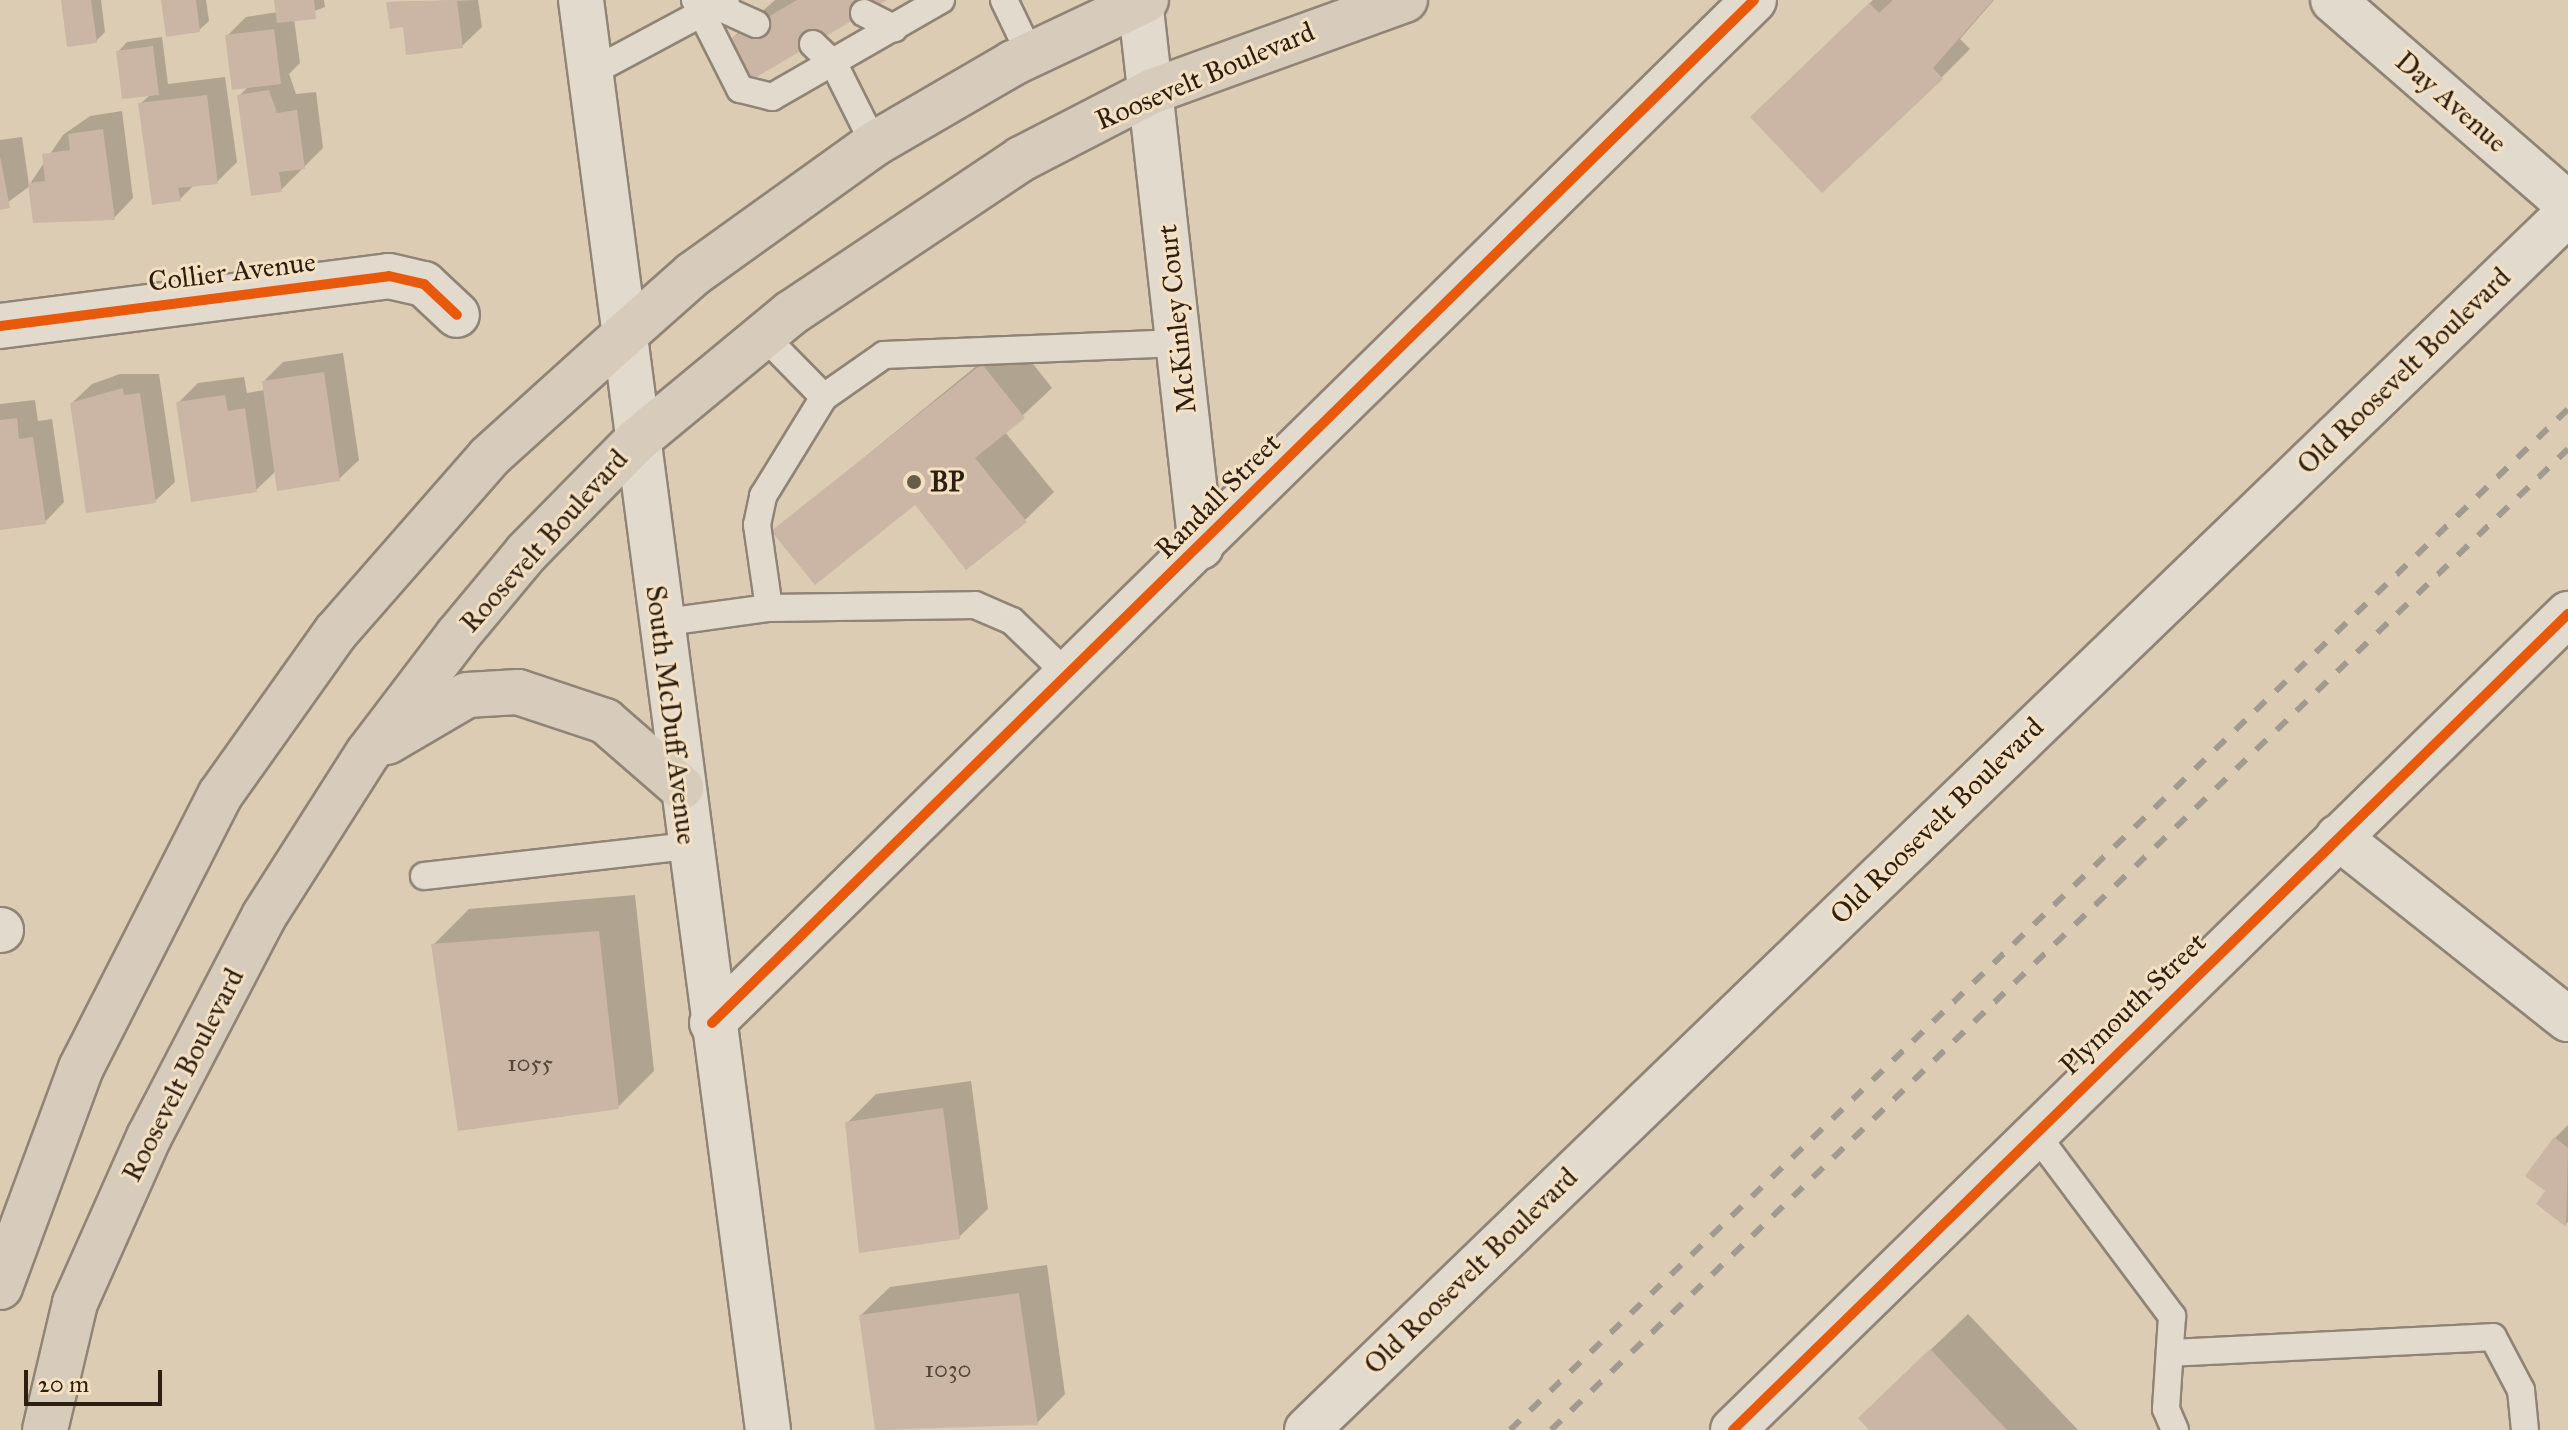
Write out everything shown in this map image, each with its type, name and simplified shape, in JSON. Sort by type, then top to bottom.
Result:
[{"type":"highway","name":"Roosevelt Boulevard","points":[[45,1430],[75,1303],[149,1137],[264,916],[368,753],[527,552],[635,442],[763,335],[1021,159],[1153,91],[1405,0]]},
{"type":"highway","points":[[0,1287],[81,1068],[220,795],[336,632],[489,457],[693,274],[874,144],[1030,54],[1142,1]]},
{"type":"highway","points":[[368,753],[467,695],[518,692],[605,721],[681,787]]},
{"type":"street","name":"South McDuff Avenue","points":[[581,0],[635,442],[768,1430]]},
{"type":"street","name":"Randall Street","points":[[712,1023],[1201,547],[1754,0]]},
{"type":"street","name":"Day Avenue","points":[[2333,0],[2568,204]]},
{"type":"street","name":"McKinley Court","points":[[1142,1],[1201,547]]},
{"type":"street","name":"Old Roosevelt Boulevard","points":[[1307,1430],[2568,213]]},
{"type":"street","name":"Collier Avenue","points":[[0,326],[389,276],[424,284],[457,315]]},
{"type":"street","name":"Plymouth Street","points":[[1733,1430],[2568,614]]},
{"type":"street","points":[[2338,837],[2568,1019]]},
{"type":"lane","points":[[709,6],[740,89],[772,97],[941,0]]},
{"type":"lane","points":[[1004,0],[1030,54]]},
{"type":"lane","points":[[590,73],[709,6]]},
{"type":"lane","points":[[709,6],[756,24]]},
{"type":"lane","points":[[864,13],[894,28]]},
{"type":"lane","points":[[813,44],[834,64],[874,144]]},
{"type":"lane","points":[[763,335],[824,397]]},
{"type":"lane","points":[[769,608],[757,525],[763,496],[824,397],[884,355],[1180,343]]},
{"type":"lane","points":[[659,623],[769,608],[975,605],[1012,621],[1069,676]]},
{"type":"lane","points":[[424,876],[689,846]]},
{"type":"lane","points":[[2035,1133],[2172,1316],[2166,1409],[2175,1430]]},
{"type":"lane","points":[[2170,1353],[2493,1337],[2521,1390],[2525,1430]]},
{"type":"building","points":[[61,0],[91,0],[97,43],[67,47]]},
{"type":"building","points":[[161,0],[196,0],[200,32],[166,37]]},
{"type":"building","points":[[274,0],[314,0],[316,19],[277,23]]},
{"type":"building","points":[[457,0],[463,48],[406,55],[403,27],[390,29],[386,2]]},
{"type":"building","points":[[797,0],[887,0],[748,82],[725,42]]},
{"type":"building","points":[[1893,0],[1993,0],[1933,68],[1943,79],[1822,193],[1750,117],[1869,3],[1879,13]]},
{"type":"building","points":[[274,29],[281,84],[232,90],[225,35]]},
{"type":"building","points":[[153,46],[159,95],[122,99],[116,51]]},
{"type":"building","points":[[269,90],[277,113],[297,110],[305,169],[279,172],[282,192],[251,196],[237,95]]},
{"type":"building","points":[[207,95],[218,184],[178,188],[181,201],[152,205],[138,103]]},
{"type":"building","points":[[103,129],[115,220],[33,223],[28,183],[45,181],[42,154],[70,150],[68,134]]},
{"type":"building","points":[[0,156],[10,208],[0,210]]},
{"type":"building","name":"BP","points":[[982,364],[1025,418],[975,458],[1027,522],[966,570],[915,505],[815,585],[771,531]]},
{"type":"building","points":[[324,372],[340,481],[277,491],[262,381]]},
{"type":"building","points":[[123,388],[124,395],[140,393],[156,503],[86,513],[70,403]]},
{"type":"building","points":[[225,395],[228,411],[245,408],[257,492],[191,502],[176,402]]},
{"type":"building","points":[[17,418],[19,439],[33,437],[46,524],[0,530],[0,420]]},
{"type":"building","points":[[599,931],[619,1109],[458,1131],[431,944]]},
{"type":"building","points":[[943,1108],[960,1239],[859,1253],[845,1122]]},
{"type":"building","points":[[2554,1137],[2568,1148],[2566,1227],[2536,1204],[2545,1191],[2525,1176]]},
{"type":"building","points":[[1019,1293],[1038,1425],[875,1430],[859,1315]]},
{"type":"building","points":[[1930,1349],[2007,1430],[1869,1430],[1858,1418]]},
{"type":"railway","points":[[1510,1430],[2568,409]]},
{"type":"railway","points":[[1551,1430],[2568,449]]},
{"type":"cycle path","points":[[712,1023],[1754,0]]},
{"type":"cycle path","points":[[0,326],[389,276],[424,284],[457,315]]},
{"type":"cycle path","points":[[1733,1430],[2568,614]]},
{"type":"place","name":"BP","points":[[914,482]]}]
